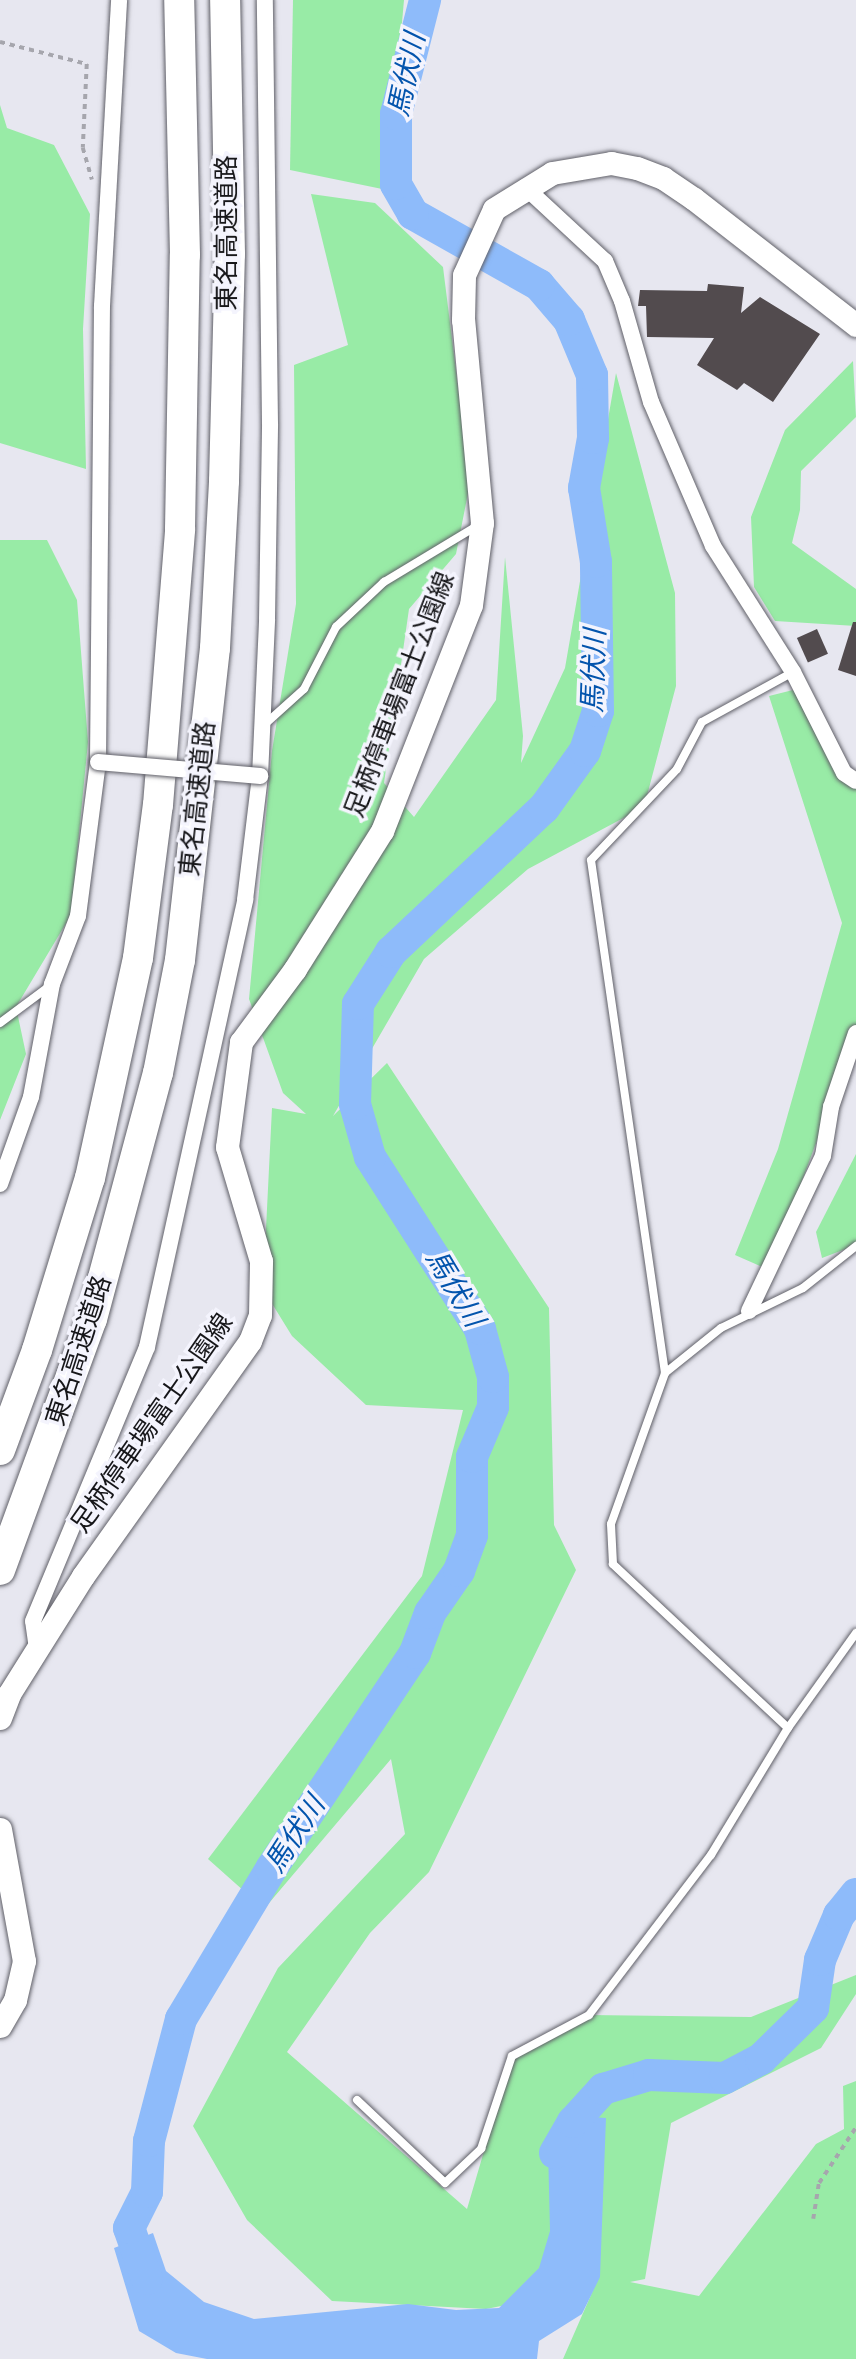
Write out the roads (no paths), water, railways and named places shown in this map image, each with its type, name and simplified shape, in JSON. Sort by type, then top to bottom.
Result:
[{"type":"highway","name":"東名高速道路","points":[[0,1450],[37,1350],[90,1178],[138,958],[158,805],[180,528],[185,255],[179,0]]},
{"type":"highway","name":"東名高速道路","points":[[0,1570],[92,1319],[149,1110],[180,960],[210,701],[225,481],[230,254],[225,0]]},
{"type":"main road","name":"足柄停車場富士公園線","points":[[0,1718],[9,1694],[37,1649],[128,1509],[250,1341],[260,1315],[261,1261],[227,1147],[241,1042],[295,969],[382,831],[471,605],[482,523],[463,320],[464,275],[474,245],[495,209],[525,187],[552,173],[611,163],[663,178],[856,325]]},
{"type":"main road","points":[[0,1829],[23,1961],[15,2000],[0,2026]]},
{"type":"street","points":[[0,1184],[31,1097],[52,984],[78,916],[98,762],[102,306],[119,0]]},
{"type":"street","points":[[37,1649],[33,1620],[147,1348],[245,900],[260,776],[270,424],[265,0]]},
{"type":"street","points":[[525,187],[605,261],[622,301],[651,402],[713,546],[793,672],[844,773],[856,781]]},
{"type":"street","points":[[98,762],[260,776]]},
{"type":"street","points":[[749,1311],[824,1156],[831,1107],[856,1033]]},
{"type":"lane","points":[[261,727],[304,690],[336,627],[384,582],[482,523]]},
{"type":"lane","points":[[788,1728],[613,1564],[611,1524],[665,1373],[591,860],[677,769],[702,722],[793,672]]},
{"type":"lane","points":[[0,1023],[52,984]]},
{"type":"lane","points":[[665,1373],[749,1311],[803,1288],[856,1246]]},
{"type":"lane","points":[[357,2100],[445,2183],[481,2149],[512,2056],[589,2015],[711,1855],[788,1728],[856,1633]]},
{"type":"water","points":[[562,2115],[606,2118],[600,2277],[582,2314],[539,2341],[537,2359],[207,2359],[176,2353],[139,2331],[114,2248],[153,2233],[166,2271],[204,2302],[254,2319],[408,2304],[456,2310],[499,2308],[539,2268],[550,2231],[548,2147]]},
{"type":"waterway","name":"馬伏川","points":[[147,2279],[129,2228],[147,2192],[149,2141],[181,2019],[271,1869],[415,1653],[430,1613],[459,1571],[472,1535],[472,1457],[493,1407],[493,1377],[480,1329],[370,1157],[355,1104],[358,1004],[391,952],[544,808],[585,751],[598,711],[596,562],[584,488],[593,438],[592,375],[569,320],[539,285],[413,214],[396,184],[396,114],[425,0]]},
{"type":"waterway","points":[[555,2153],[573,2122],[603,2089],[649,2075],[725,2078],[761,2059],[813,2008],[820,1960],[839,1915],[856,1894]]}]
